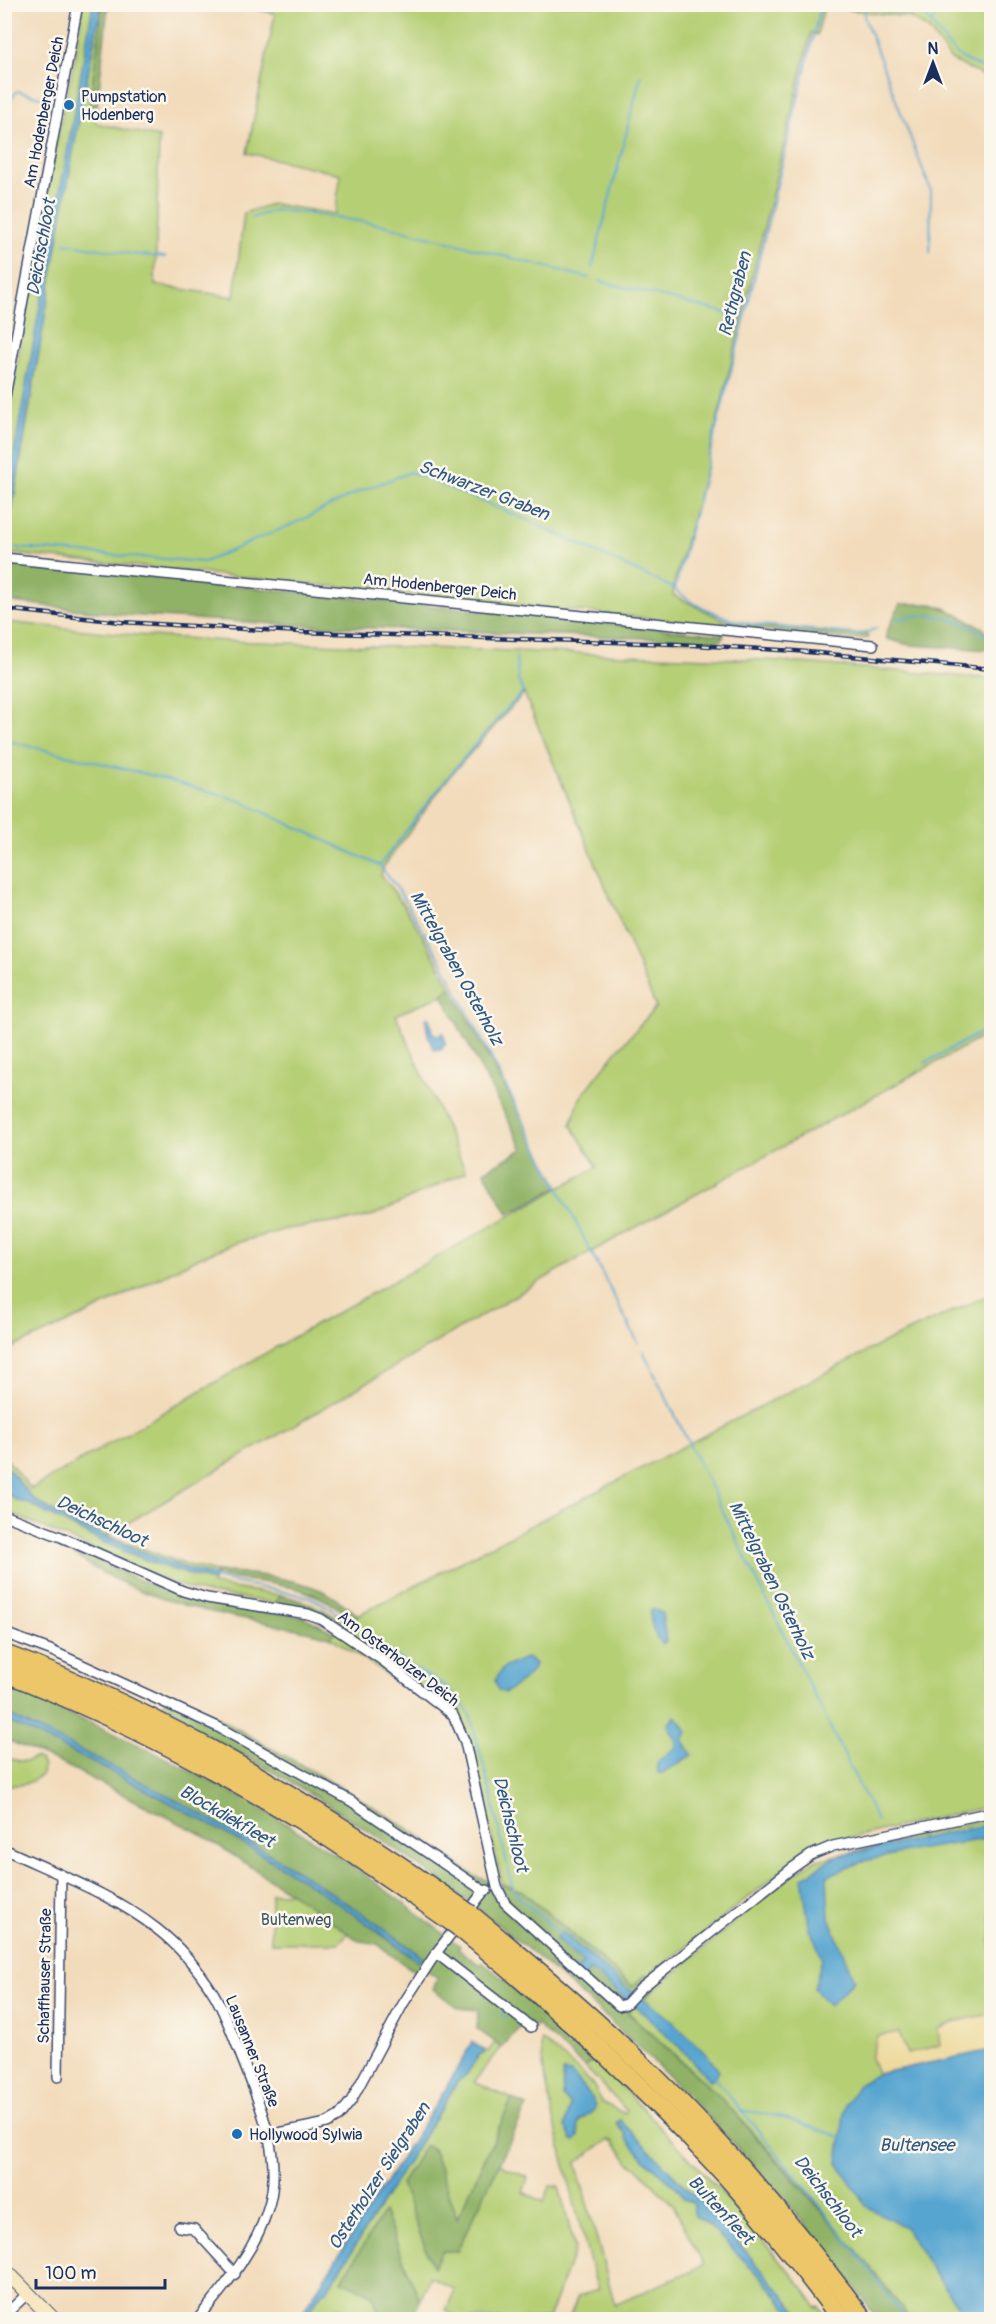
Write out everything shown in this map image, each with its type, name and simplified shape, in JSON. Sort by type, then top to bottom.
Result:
[{"type":"highway","points":[[4,1654],[138,1712],[246,1769],[372,1845],[461,1918],[660,2107],[763,2220],[842,2319]]},
{"type":"highway","points":[[4,1672],[127,1726],[245,1788],[461,1918],[545,1976],[604,2029],[705,2129],[801,2237],[864,2319]]},
{"type":"street","name":"Am Hodenberger Deich","points":[[4,402],[78,4]]},
{"type":"street","name":"Am Hodenberger Deich","points":[[4,558],[873,645]]},
{"type":"street","name":"Am Osterholzer Deich","points":[[4,1515],[24,1525],[61,1537],[183,1592],[308,1614],[321,1619],[382,1660],[453,1715],[465,1742],[497,1887]]},
{"type":"street","points":[[4,1633],[50,1650],[218,1727],[351,1802],[484,1891]]},
{"type":"street","points":[[269,2135],[327,2122],[339,2116],[351,2101],[400,2010],[436,1953],[484,1891],[497,1887],[505,1903],[619,2006],[626,2004],[640,1989],[791,1869],[811,1856],[833,1846],[992,1812]]},
{"type":"street","name":"Lausanner Straße","points":[[4,1849],[129,1910],[158,1929],[182,1952],[200,1974],[214,1994],[229,2025],[269,2135],[273,2173],[270,2204],[262,2227],[235,2274],[197,2319]]},
{"type":"street","name":"Schaffhauser Straße","points":[[58,2078],[61,1875]]},
{"type":"street","points":[[436,1953],[531,2027]]},
{"type":"street","points":[[179,2227],[194,2229],[235,2274]]},
{"type":"street","points":[[4,2269],[54,2319]]},
{"type":"street","points":[[4,2316],[28,2293]]},
{"type":"green space","points":[[83,5],[93,5],[9,483],[5,492],[5,425],[55,149],[75,58]]},
{"type":"green space","points":[[101,5],[103,5],[89,107],[97,106],[95,123],[159,137],[155,285],[234,297],[244,213],[272,204],[335,214],[341,174],[247,153],[275,14],[254,8],[255,5],[991,5],[991,80],[951,60],[928,29],[909,17],[824,7],[817,35],[811,33],[701,488],[674,583],[673,595],[726,621],[751,626],[867,635],[868,638],[852,639],[5,553],[73,152]]},
{"type":"green space","points":[[103,5],[108,5],[97,106],[89,108]]},
{"type":"green space","points":[[5,560],[207,583],[724,635],[721,641],[294,625],[126,615],[5,601]]},
{"type":"green space","points":[[900,604],[932,604],[947,609],[983,628],[991,640],[991,650],[909,645],[887,639],[886,634]]},
{"type":"green space","points":[[5,622],[135,635],[228,641],[767,660],[991,679],[991,1032],[571,1263],[107,1535],[184,1564],[216,1572],[215,1576],[190,1570],[155,1557],[71,1522],[34,1500],[5,1465],[4,1456],[31,1489],[285,1342],[597,1167],[571,1125],[580,1098],[616,1052],[656,1007],[524,693],[450,776],[384,866],[381,875],[410,915],[451,987],[442,995],[396,1015],[466,1172],[374,1215],[286,1229],[236,1243],[200,1257],[85,1315],[5,1351]]},
{"type":"green space","points":[[451,987],[559,1187],[508,1214],[484,1171],[523,1149],[442,995]]},
{"type":"green space","points":[[991,1294],[991,1806],[826,1843],[808,1850],[648,1977],[646,1975],[632,1986],[522,1891],[502,1884],[472,1753],[456,1712],[408,1676],[398,1683],[330,1637],[358,1615],[885,1342]]},
{"type":"green space","points":[[4,1490],[16,1500],[78,1530],[144,1559],[213,1581],[212,1585],[280,1595],[275,1603],[199,1592],[172,1583],[5,1511]]},
{"type":"green space","points":[[74,1555],[83,1555],[172,1594],[207,1604],[304,1617],[335,1633],[330,1637],[169,1601],[110,1577]]},
{"type":"green space","points":[[216,1572],[258,1575],[303,1584],[327,1593],[358,1615],[353,1619],[320,1597],[288,1586],[215,1576]]},
{"type":"green space","points":[[280,1595],[315,1606],[346,1625],[341,1628],[314,1611],[275,1603]]},
{"type":"green space","points":[[5,1687],[50,1705],[182,1766],[308,1837],[405,1904],[460,1946],[458,1949],[480,1965],[482,1962],[595,2058],[585,2067],[537,2025],[531,2029],[523,2024],[502,2047],[477,2029],[478,2010],[458,2008],[433,1989],[438,1978],[421,1966],[416,1972],[376,1943],[359,1941],[201,1834],[71,1768],[5,1739],[5,1720],[172,1804],[254,1850],[334,1900],[419,1962],[422,1956],[323,1887],[271,1855],[167,1795],[5,1714]]},
{"type":"green space","points":[[168,1694],[193,1704],[340,1787],[414,1832],[476,1877],[522,1891],[632,1986],[646,1975],[657,1985],[627,2012],[724,2101],[865,2260],[910,2319],[877,2319],[806,2226],[729,2139],[637,2046],[540,1959],[438,1879],[330,1806],[267,1768],[159,1711]]},
{"type":"green space","points":[[5,1758],[23,1761],[34,1758],[40,1760],[43,1766],[42,1774],[24,1784],[5,1785]]},
{"type":"green space","points":[[991,1818],[991,2319],[910,2319],[844,2235],[774,2155],[713,2091],[628,2012],[780,1884],[813,1861]]},
{"type":"green space","name":"Bultenweg","points":[[271,1893],[302,1893],[354,1926],[339,1943],[271,1943]]},
{"type":"green space","points":[[542,2041],[576,2068],[595,2088],[601,2102],[625,2114],[627,2111],[585,2067],[596,2059],[712,2182],[828,2319],[804,2319],[720,2222],[620,2121],[617,2124],[640,2153],[673,2183],[684,2199],[692,2203],[695,2216],[706,2223],[763,2279],[796,2319],[569,2319],[578,2296],[598,2290],[564,2160],[542,2055]],"holes":[[[563,2072],[573,2076],[590,2095],[590,2113],[578,2123],[579,2136],[572,2140],[565,2127],[570,2105],[562,2085]],[[608,2140],[613,2141],[629,2162],[640,2170],[673,2205],[704,2265],[615,2305],[576,2163]]]},
{"type":"green space","points":[[495,2042],[502,2047],[474,2082],[512,2099],[457,2220],[433,2149],[425,2146],[442,2251],[457,2251],[499,2164],[528,2178],[523,2192],[544,2202],[550,2186],[559,2186],[575,2249],[548,2319],[453,2319],[455,2315],[446,2310],[455,2290],[430,2276],[420,2301],[384,2213],[342,2281],[371,2293],[382,2319],[359,2319],[338,2307],[328,2319],[306,2320],[323,2291],[326,2291],[333,2281],[458,2081],[466,2075],[480,2054],[483,2054],[484,2050],[488,2052]]},
{"type":"green space","points":[[512,2099],[527,2106],[457,2251],[442,2251],[433,2268],[401,2184],[425,2145],[433,2150],[457,2219]]},
{"type":"green space","points":[[384,2212],[420,2301],[410,2319],[382,2319],[371,2293],[341,2281]]},
{"type":"sand","points":[[991,2014],[991,2050],[877,2074],[871,2058],[877,2036],[899,2032],[907,2054],[940,2045],[938,2029],[956,2021]]},
{"type":"water","points":[[93,5],[101,5],[73,152],[5,547],[5,492],[9,483]]},
{"type":"water","points":[[429,1017],[433,1033],[438,1036],[443,1033],[446,1043],[441,1049],[434,1050],[431,1042],[426,1023]]},
{"type":"water","points":[[5,1465],[34,1500],[71,1522],[155,1557],[190,1570],[215,1576],[213,1581],[122,1550],[16,1500],[5,1490]]},
{"type":"water","points":[[653,1609],[662,1613],[666,1641],[662,1644],[652,1625],[650,1612]]},
{"type":"water","points":[[525,1658],[535,1664],[530,1673],[505,1693],[498,1690],[495,1680],[503,1668]]},
{"type":"water","points":[[5,1714],[167,1795],[271,1855],[323,1887],[422,1957],[419,1962],[321,1892],[219,1829],[5,1720]]},
{"type":"water","points":[[674,1716],[687,1732],[683,1740],[692,1755],[663,1773],[658,1773],[657,1762],[676,1747],[675,1738],[668,1726]]},
{"type":"water","points":[[991,1824],[991,1838],[864,1861],[827,1876],[829,1917],[854,1980],[829,2006],[814,1988],[822,1958],[809,1926],[802,1878],[834,1857]]},
{"type":"water","points":[[562,1932],[628,1989],[673,2022],[707,2055],[719,2071],[710,2081],[686,2054],[642,2012],[590,1970],[579,1984],[567,1974],[583,1963],[556,1939]]},
{"type":"water","points":[[472,2042],[484,2050],[484,2054],[480,2054],[466,2075],[458,2081],[326,2291],[323,2291],[306,2319],[298,2319],[443,2093]]},
{"type":"water","name":"Bultensee","points":[[991,2050],[991,2319],[967,2319],[905,2227],[866,2206],[838,2163],[845,2105],[858,2085],[877,2074]]},
{"type":"water","points":[[563,2072],[571,2073],[590,2095],[595,2106],[594,2110],[578,2122],[579,2136],[575,2141],[572,2140],[565,2127],[570,2105],[563,2097]]},
{"type":"water","points":[[620,2120],[720,2222],[804,2319],[796,2319],[763,2279],[706,2223],[695,2216],[692,2203],[684,2199],[678,2188],[648,2163],[626,2138],[626,2133],[617,2124]]},
{"type":"waterway","name":"Rethgraben","points":[[675,589],[745,317],[821,4]]},
{"type":"waterway","points":[[849,4],[924,15],[958,55],[992,73]]},
{"type":"waterway","points":[[932,22],[945,4]]},
{"type":"waterway","points":[[866,6],[864,17],[931,191],[930,253]]},
{"type":"waterway","points":[[592,268],[641,75]]},
{"type":"waterway","points":[[4,108],[17,91],[53,100]]},
{"type":"waterway","points":[[251,218],[275,210],[384,225],[589,278]]},
{"type":"waterway","points":[[64,243],[165,257]]},
{"type":"waterway","points":[[600,281],[742,317]]},
{"type":"waterway","name":"Schwarzer Graben","points":[[4,547],[204,562],[304,519],[360,491],[411,472],[527,520],[673,588],[693,603],[729,619],[751,624],[854,634],[866,633],[877,628]]},
{"type":"waterway","name":"Schwarzer Graben","points":[[897,619],[923,615],[947,618],[970,626],[992,640]]},
{"type":"waterway","points":[[380,865],[466,755],[523,692],[518,680],[516,657]]},
{"type":"waterway","name":"Mittelgraben Osterholz","points":[[4,740],[146,774],[238,800],[380,866],[398,889],[443,964],[638,1343]]},
{"type":"waterway","points":[[925,1063],[992,1026]]},
{"type":"waterway","name":"Mittelgraben Osterholz","points":[[643,1351],[877,1821]]},
{"type":"waterway","name":"Deichschloot","points":[[213,1578],[310,1597],[327,1606],[413,1668],[442,1684],[460,1700],[470,1715],[513,1889],[562,1935]]},
{"type":"waterway","name":"Osterholzer Sielgraben","points":[[501,2013],[505,2017]]},
{"type":"waterway","name":"Deichschloot","points":[[713,2076],[811,2194],[864,2262],[905,2320]]},
{"type":"waterway","points":[[740,2110],[782,2117],[841,2137]]},
{"type":"railway","points":[[4,609],[121,622],[300,632],[677,644],[796,651],[992,669]]},
{"type":"place","name":"Pumpstation Hodenberg","points":[[69,105]]},
{"type":"place","name":"Hollywood Sylwia","points":[[237,2134]]},
{"type":"water label","name":"Blockdiekfleet","points":[[227,1816]]},
{"type":"water label","name":"Bultenfleet","points":[[721,2210]]}]
